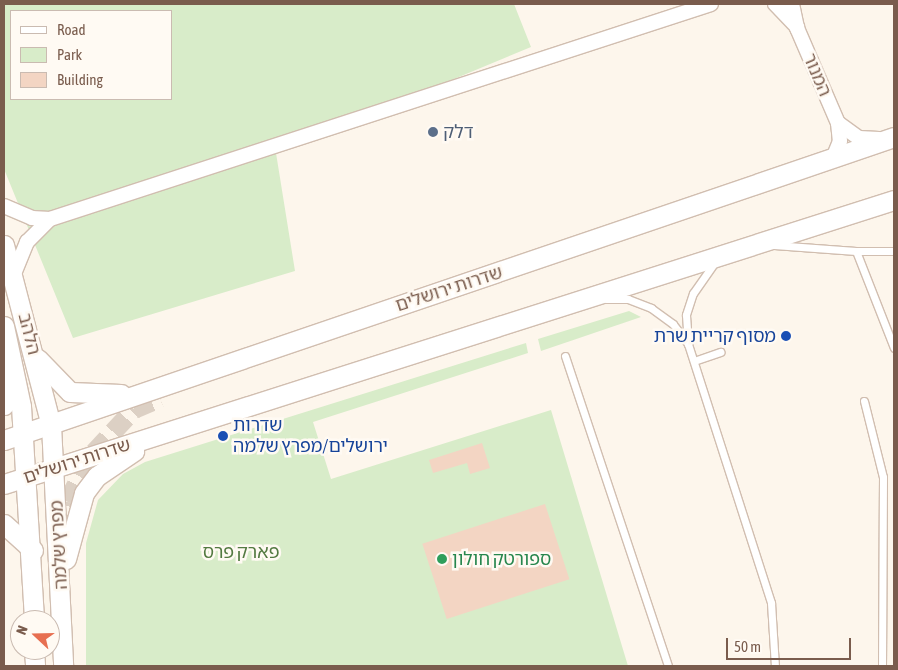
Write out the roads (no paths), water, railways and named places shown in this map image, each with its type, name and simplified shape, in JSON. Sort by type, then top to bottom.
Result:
[{"type":"main road","name":"שדרות ירושלים","points":[[4,440],[891,138]]},
{"type":"main road","name":"שדרות ירושלים","points":[[4,484],[55,470],[174,428],[762,244],[894,200]]},
{"type":"main road","name":"הלהב","points":[[4,245],[14,274],[52,425]]},
{"type":"main road","points":[[160,398],[340,339],[462,285]]},
{"type":"main road","name":"הלהב","points":[[4,326],[12,355],[23,433]]},
{"type":"main road","points":[[4,405],[12,382],[12,355]]},
{"type":"main road","points":[[35,355],[70,392],[128,393],[178,380]]},
{"type":"main road","name":"מפרץ שלמה","points":[[52,425],[55,470],[56,574],[63,666]]},
{"type":"main road","points":[[51,666],[56,574],[89,488],[116,461],[174,428]]},
{"type":"main road","name":"מפרץ שלמה","points":[[23,433],[33,550],[34,610]]},
{"type":"main road","points":[[4,524],[33,550]]},
{"type":"street","points":[[4,206],[32,218],[50,219],[684,8],[711,4]]},
{"type":"street","name":"המנור","points":[[776,4],[797,28]]},
{"type":"street","name":"המנור","points":[[792,4],[797,28],[838,123],[840,142],[833,158]]},
{"type":"street","points":[[838,123],[859,138],[891,138]]},
{"type":"street","points":[[14,274],[26,242],[50,219]]},
{"type":"lane","points":[[762,244],[856,251],[894,251]]},
{"type":"lane","points":[[856,251],[894,348]]},
{"type":"lane","points":[[718,257],[694,293],[686,315],[688,344],[771,603],[775,666]]},
{"type":"lane","points":[[584,299],[628,299],[651,308],[673,324],[688,344]]},
{"type":"lane","points":[[694,361],[720,352]]},
{"type":"lane","points":[[565,356],[668,666]]},
{"type":"lane","points":[[864,401],[883,477],[882,666]]},
{"type":"tunnel","points":[[58,532],[67,501],[94,452],[134,409],[160,398]]},
{"type":"place","name":"דלק","points":[[433,132]]},
{"type":"place","name":"מסוף קריית שרת","points":[[786,336]]},
{"type":"place","name":"שדרות ירושלים/מפרץ שלמה","points":[[223,436]]},
{"type":"place","name":"ספורטק חולון","points":[[442,559]]},
{"type":"park label","name":"פארק פרס","points":[[241,552]]}]
